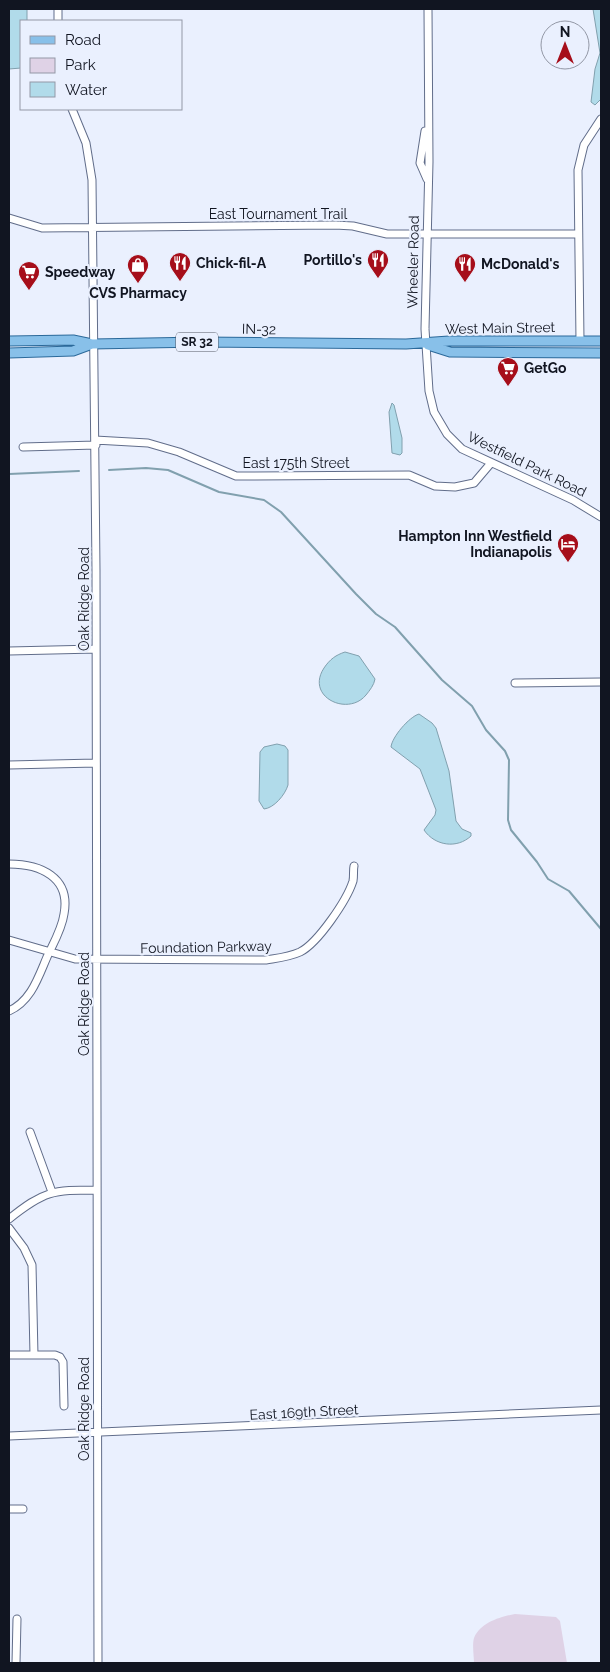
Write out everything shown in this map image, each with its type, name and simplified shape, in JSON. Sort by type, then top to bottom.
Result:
[{"type":"main road","name":"IN-32","points":[[9,342],[72,340],[92,344],[202,342],[426,344]]},
{"type":"main road","name":"West Main Street","points":[[426,344],[449,341],[601,341]]},
{"type":"main road","name":"IN-32","points":[[9,353],[73,351],[92,344]]},
{"type":"main road","name":"West Main Street","points":[[426,344],[450,352],[601,352]]},
{"type":"street","name":"Wheeler Road","points":[[426,344],[429,107],[428,9]]},
{"type":"street","name":"Oak Ridge Road","points":[[72,110],[86,143],[89,159],[92,228],[92,344],[96,442],[96,1434],[98,1663]]},
{"type":"street","points":[[580,341],[578,162],[588,136],[601,119]]},
{"type":"street","name":"East Tournament Trail","points":[[9,218],[42,228],[340,225],[387,234],[578,234]]},
{"type":"street","name":"Westfield Park Road","points":[[426,344],[429,391],[436,417],[455,443],[473,455],[573,500],[601,517]]},
{"type":"street","name":"East 175th Street","points":[[23,447],[27,445],[96,442],[148,443],[179,452],[236,476],[408,475],[435,486],[455,488],[474,483],[491,464]]},
{"type":"street","points":[[9,651],[96,649]]},
{"type":"street","points":[[515,682],[601,682]]},
{"type":"street","points":[[9,765],[96,764]]},
{"type":"street","points":[[9,864],[38,867],[50,874],[60,886],[65,899],[65,913],[31,993],[20,1005],[9,1012]]},
{"type":"street","name":"Foundation Parkway","points":[[9,940],[66,958],[96,960],[266,960],[286,957],[308,947],[321,932],[346,898],[353,880],[354,866]]},
{"type":"street","points":[[30,1132],[52,1192]]},
{"type":"street","points":[[9,1219],[34,1200],[52,1192],[97,1190]]},
{"type":"street","points":[[9,1228],[24,1248],[32,1265],[34,1355]]},
{"type":"street","points":[[9,1355],[55,1355],[62,1360],[64,1406]]},
{"type":"street","name":"East 169th Street","points":[[9,1436],[96,1434],[601,1410]]},
{"type":"street","points":[[9,1509],[23,1509]]},
{"type":"street","points":[[16,1619],[16,1663]]},
{"type":"green space","points":[[515,1614],[556,1617],[560,1621],[567,1663],[474,1663],[473,1641],[477,1632],[492,1621]]},
{"type":"water","points":[[9,9],[27,9],[27,20],[20,20],[20,68],[9,69]]},
{"type":"water","points":[[593,9],[601,9],[601,99],[595,105],[591,102],[595,69],[600,53]]},
{"type":"water","points":[[392,403],[402,438],[402,453],[400,455],[392,453],[389,412]]},
{"type":"water","points":[[345,652],[359,656],[375,679],[366,695],[358,701],[340,704],[331,701],[324,695],[320,688],[320,678],[329,662]]},
{"type":"water","points":[[419,714],[436,728],[449,771],[456,821],[462,829],[471,833],[471,836],[459,843],[446,844],[434,840],[424,830],[435,815],[436,810],[420,769],[391,747],[394,738],[402,728]]},
{"type":"water","points":[[277,744],[285,746],[288,750],[288,785],[279,800],[272,806],[264,809],[259,801],[260,752],[264,747]]},
{"type":"waterway","points":[[109,470],[146,468],[168,470],[219,492],[264,500],[281,512],[356,594],[376,614],[395,627],[442,680],[472,706],[486,730],[505,751],[509,760],[508,820],[511,830],[548,879],[569,891],[601,929]]},
{"type":"waterway","points":[[9,474],[79,471]]},
{"type":"place","name":"Portillo's","points":[[378,279]]},
{"type":"place","name":"Chick-fil-A","points":[[180,282]]},
{"type":"place","name":"McDonald's","points":[[465,283]]},
{"type":"place","name":"CVS Pharmacy","points":[[138,284]]},
{"type":"place","name":"Speedway","points":[[29,291]]},
{"type":"place","name":"GetGo","points":[[508,387]]},
{"type":"place","name":"Hampton Inn Westfield Indianapolis","points":[[568,563]]}]
